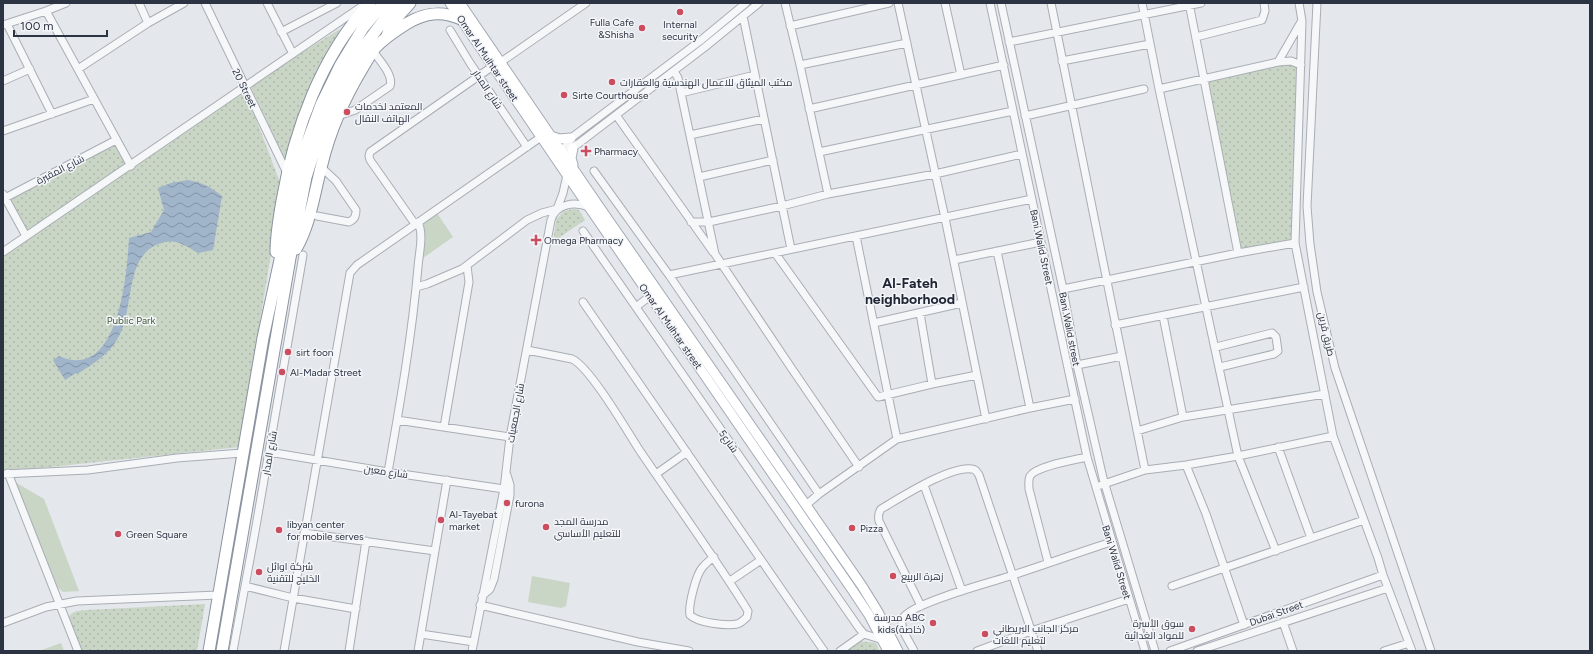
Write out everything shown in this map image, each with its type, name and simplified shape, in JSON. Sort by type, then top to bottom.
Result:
[{"type":"highway","points":[[278,269],[276,255],[277,225],[287,173],[308,106],[321,77],[343,37],[359,14],[369,3]]},
{"type":"highway","points":[[386,38],[394,22],[410,3]]},
{"type":"highway","points":[[222,651],[290,258],[306,177],[317,140],[328,112],[342,84],[388,6]]},
{"type":"highway","points":[[209,651],[263,338],[298,171],[314,121],[334,76],[363,28],[388,6]]},
{"type":"highway","points":[[290,258],[305,230],[321,167],[338,116],[350,91],[373,51],[386,38],[409,22],[424,15],[439,12],[460,18]]},
{"type":"main road","name":"Omar Al Mulhtar street","points":[[450,3],[551,136],[558,154]]},
{"type":"main road","name":"Omar Al Mulhtar street","points":[[460,3],[541,137],[558,154]]},
{"type":"main road","points":[[551,136],[559,139],[572,138]]},
{"type":"main road","points":[[570,173],[573,148]]},
{"type":"main road","points":[[558,154],[806,505],[870,599],[898,651]]},
{"type":"main road","name":"Omar Al Mulhtar street","points":[[570,173],[589,207],[853,590],[869,615],[888,651]]},
{"type":"street","points":[[52,114],[30,69],[5,24],[46,12],[66,3]]},
{"type":"street","points":[[139,3],[148,23]]},
{"type":"street","points":[[78,69],[148,23],[184,3]]},
{"type":"street","name":"20 Street","points":[[205,3],[244,88],[287,173]]},
{"type":"street","points":[[267,3],[293,54]]},
{"type":"street","points":[[282,32],[337,3]]},
{"type":"street","points":[[3,252],[131,166],[362,6],[369,3]]},
{"type":"street","points":[[388,472],[416,287],[421,235],[416,223],[370,160],[370,152],[479,75],[586,3]]},
{"type":"street","points":[[558,154],[572,138],[700,41],[746,3]]},
{"type":"street","points":[[558,154],[573,148],[705,47],[759,3]]},
{"type":"street","points":[[785,3],[828,194]]},
{"type":"street","points":[[790,26],[889,3]]},
{"type":"street","points":[[898,3],[954,260],[986,419]]},
{"type":"street","points":[[945,3],[961,75]]},
{"type":"street","name":"Bani Walid Street","points":[[990,3],[1087,457],[1094,486],[1145,651]]},
{"type":"street","name":"Bani Walid street","points":[[1001,3],[1077,365],[1105,484],[1155,651]]},
{"type":"street","points":[[1051,3],[1145,470]]},
{"type":"street","points":[[1142,3],[1238,456],[1276,551]]},
{"type":"street","points":[[1009,42],[1189,4],[1201,3]]},
{"type":"street","points":[[1196,37],[1262,20],[1265,11],[1264,3]]},
{"type":"street","points":[[1299,3],[1302,20],[1295,243],[1333,436],[1364,520],[1382,575],[1412,651]]},
{"type":"street","name":"طريق قرين","points":[[1317,3],[1307,206],[1310,244],[1317,292],[1328,344],[1339,382],[1431,651]]},
{"type":"street","points":[[1189,4],[1238,253]]},
{"type":"street","points":[[46,12],[131,166]]},
{"type":"street","points":[[743,16],[791,249]]},
{"type":"street","points":[[1278,62],[1302,20]]},
{"type":"street","name":"شارع المدار","points":[[450,30],[527,147]]},
{"type":"street","points":[[700,41],[705,47]]},
{"type":"street","points":[[800,65],[907,43]]},
{"type":"street","points":[[1062,61],[1150,44]]},
{"type":"street","points":[[338,116],[355,110],[390,86],[390,78],[373,51]]},
{"type":"street","points":[[1159,89],[1278,62],[1291,61],[1301,65]]},
{"type":"street","points":[[809,109],[1004,65]]},
{"type":"street","points":[[3,81],[30,69]]},
{"type":"street","points":[[674,71],[678,78],[682,93],[715,254]]},
{"type":"street","points":[[682,93],[755,75]]},
{"type":"street","points":[[1025,116],[1144,89]]},
{"type":"street","points":[[3,131],[94,99]]},
{"type":"street","points":[[819,152],[1013,111]]},
{"type":"street","points":[[616,115],[715,254],[860,467]]},
{"type":"street","points":[[690,135],[764,119]]},
{"type":"street","points":[[284,651],[350,273],[357,265],[541,137]]},
{"type":"street","name":"شارع المقبرة","points":[[4,196],[116,140]]},
{"type":"street","points":[[691,222],[709,222],[828,194],[935,174],[1022,154]]},
{"type":"street","points":[[698,177],[773,160]]},
{"type":"street","points":[[317,216],[349,222],[355,218],[356,214],[354,207],[336,181],[321,167]]},
{"type":"street","points":[[594,171],[668,275],[819,494]]},
{"type":"street","name":"شارع الجمعيات","points":[[472,651],[504,489],[510,437],[551,220],[558,209],[570,173]]},
{"type":"street","points":[[4,196],[26,236]]},
{"type":"street","points":[[668,275],[722,265],[791,249],[1032,199]]},
{"type":"street","points":[[416,287],[427,284],[467,266],[527,220],[542,213],[574,204],[589,207]]},
{"type":"street","name":"شارع5","points":[[583,231],[864,634]]},
{"type":"street","points":[[856,236],[897,439]]},
{"type":"street","points":[[954,260],[1041,242]]},
{"type":"street","points":[[1062,289],[1238,253],[1295,243]]},
{"type":"street","points":[[998,251],[1030,408]]},
{"type":"street","points":[[775,253],[878,397],[977,375]]},
{"type":"street","name":"شارع المدار","points":[[233,651],[303,255]]},
{"type":"street","points":[[444,427],[469,282],[467,266]]},
{"type":"street","points":[[1115,325],[1304,287]]},
{"type":"street","points":[[636,307],[650,296]]},
{"type":"street","points":[[583,302],[824,651]]},
{"type":"street","points":[[874,323],[962,303]]},
{"type":"street","points":[[920,313],[932,384]]},
{"type":"street","points":[[1163,316],[1183,417]]},
{"type":"street","points":[[1216,347],[1272,334],[1276,337],[1278,346],[1278,351],[1274,354],[1220,367]]},
{"type":"street","points":[[527,350],[572,358],[577,361],[590,376],[714,557],[748,610],[747,617],[737,624],[728,625],[702,621],[690,615],[689,607],[699,572],[702,567],[714,557]]},
{"type":"street","points":[[1077,365],[1122,356]]},
{"type":"street","points":[[1137,431],[1183,417],[1325,394]]},
{"type":"street","points":[[806,505],[819,494],[860,467],[897,439],[1030,408],[1074,400]]},
{"type":"street","points":[[397,420],[510,437]]},
{"type":"street","points":[[1094,486],[1105,484],[1145,470],[1238,456],[1333,436]]},
{"type":"street","points":[[1278,447],[1311,538]]},
{"type":"street","name":"شارع معين","points":[[269,452],[388,472],[504,489]]},
{"type":"street","points":[[656,474],[687,452]]},
{"type":"street","points":[[78,651],[60,604],[5,474],[88,470],[177,458],[242,453]]},
{"type":"street","points":[[1048,562],[1029,489],[1029,478],[1031,474],[1045,467],[1087,457]]},
{"type":"street","points":[[1186,465],[1206,514],[1244,625]]},
{"type":"street","points":[[921,606],[879,521],[878,516],[881,509],[938,477],[952,472],[971,469],[977,471],[1038,651]]},
{"type":"street","points":[[482,596],[492,585],[496,571],[510,490],[506,472]]},
{"type":"street","points":[[418,651],[447,480]]},
{"type":"street","points":[[924,485],[962,591]]},
{"type":"street","points":[[1172,586],[1364,520]]},
{"type":"street","points":[[304,533],[435,551]]},
{"type":"street","points":[[349,651],[366,541]]},
{"type":"street","points":[[914,651],[902,623],[906,614],[921,606],[962,591],[1012,576],[1048,562],[1111,542]]},
{"type":"street","points":[[730,581],[761,560]]},
{"type":"street","name":"Dubai Street","points":[[1170,651],[1382,575]]},
{"type":"street","points":[[245,586],[293,598],[356,609]]},
{"type":"street","name":"Dubai Street","points":[[1197,651],[1209,649],[1283,622],[1388,588]]},
{"type":"street","points":[[3,623],[46,607],[77,601],[218,595]]},
{"type":"street","points":[[977,651],[1031,631],[1128,599]]},
{"type":"street","points":[[480,605],[638,642],[689,651]]},
{"type":"street","points":[[1283,622],[1293,651]]},
{"type":"street","points":[[421,634],[474,642]]},
{"type":"street","points":[[840,651],[864,634],[882,640]]},
{"type":"street","points":[[1384,651],[1409,643]]},
{"type":"green space","points":[[340,29],[305,97],[294,127],[285,160],[250,85]]},
{"type":"green space","points":[[1292,62],[1299,69],[1295,243],[1238,254],[1201,80]]},
{"type":"green space","name":"Public Park","points":[[244,87],[282,188],[239,447],[3,472],[3,252],[26,236],[5,197],[116,140],[131,166]]},
{"type":"green space","points":[[574,209],[579,210],[585,220],[553,242],[556,220],[564,211]]},
{"type":"green space","points":[[437,213],[453,237],[423,258],[424,222]]},
{"type":"green space","points":[[15,482],[44,499],[79,591],[63,592],[55,585]]},
{"type":"green space","points":[[532,576],[570,583],[566,606],[561,608],[528,602]]},
{"type":"green space","points":[[205,604],[197,651],[82,651],[69,619],[73,612],[81,611]]},
{"type":"green space","points":[[858,641],[876,643],[879,651],[843,651]]},
{"type":"green space","points":[[61,643],[64,651],[39,651]]},
{"type":"water","points":[[188,180],[198,182],[222,196],[213,250],[198,253],[183,244],[168,242],[156,245],[146,252],[139,261],[135,273],[124,325],[119,336],[111,348],[95,362],[65,380],[53,360],[59,356],[79,360],[95,354],[107,340],[116,320],[122,298],[126,275],[129,238],[151,232],[164,210],[158,188],[171,183]]},
{"type":"place","name":"Internal security","points":[[680,12]]},
{"type":"place","name":"Fulla Cafe &Shisha","points":[[642,28]]},
{"type":"place","name":"مكتب الميثاق للاعمال الهندسية والعقارات","points":[[612,82]]},
{"type":"place","name":"Sirte Courthouse","points":[[564,95]]},
{"type":"place","name":"المعتمد لخدمات الهاتف النقال","points":[[347,112]]},
{"type":"place","name":"Pharmacy","points":[[586,151]]},
{"type":"place","name":"Omega Pharmacy","points":[[536,240]]},
{"type":"place","name":"sirt foon","points":[[288,352]]},
{"type":"place","name":"Al-Madar Street","points":[[282,372]]},
{"type":"place","name":"furona","points":[[507,503]]},
{"type":"place","name":"Al-Tayebat market","points":[[441,520]]},
{"type":"place","name":"مدرسة المجد للتعليم الأساسي","points":[[546,527]]},
{"type":"place","name":"Pizza","points":[[852,528]]},
{"type":"place","name":"libyan center for mobile serves","points":[[279,530]]},
{"type":"place","name":"Green Square","points":[[118,534]]},
{"type":"place","name":"شركة اوائل الخليج للتقنية","points":[[259,572]]},
{"type":"place","name":"زهرة الربيع","points":[[893,576]]},
{"type":"place","name":"مدرسة ABC kids(خاصة)","points":[[933,623]]},
{"type":"place","name":"سوق الأسرة للمواد الغدائية","points":[[1192,629]]},
{"type":"place","name":"مركز الجانب البريطاني لتعليم اللغات","points":[[985,634]]},
{"type":"district","name":"Al-Fateh neighborhood","points":[[910,292]]}]
